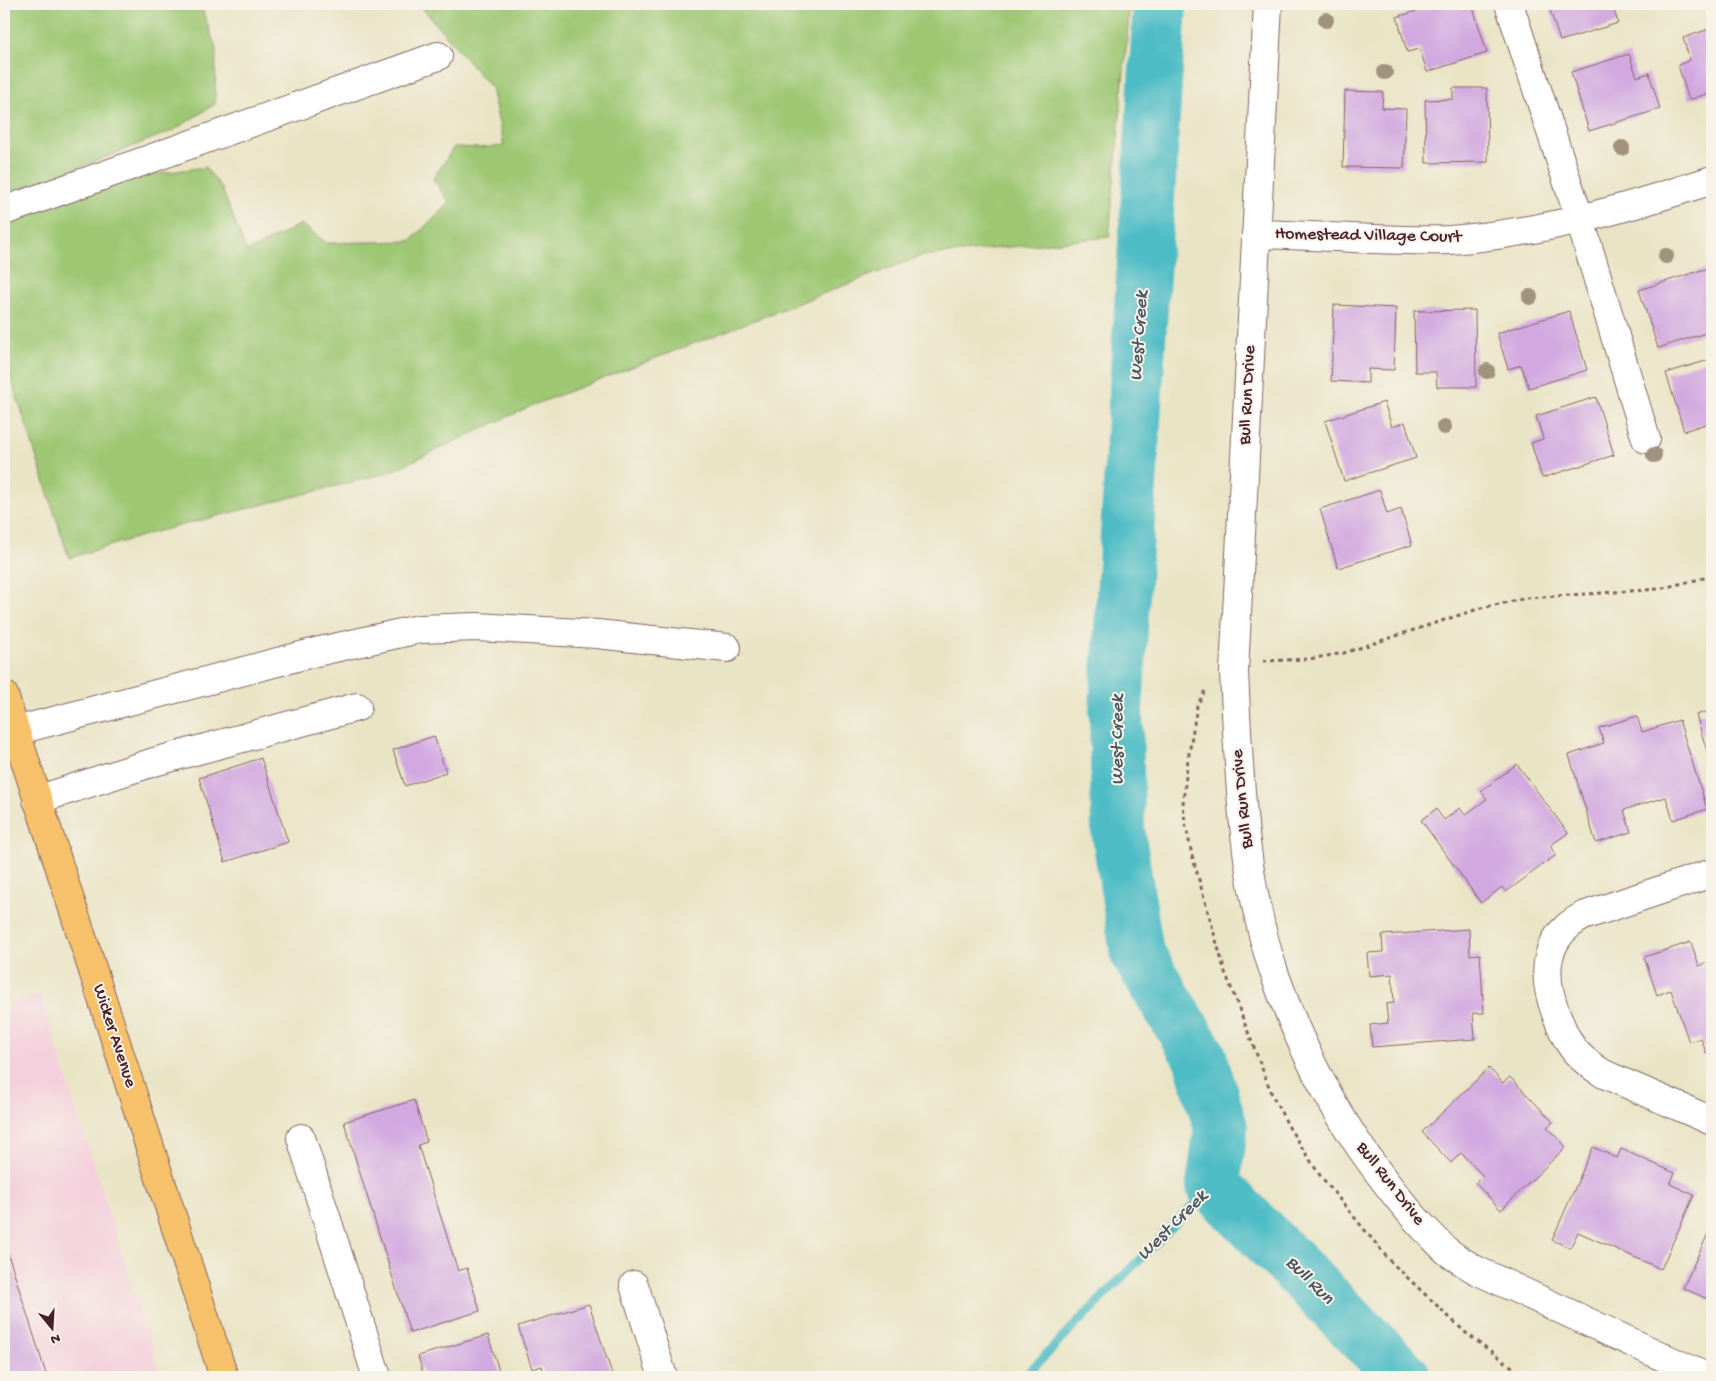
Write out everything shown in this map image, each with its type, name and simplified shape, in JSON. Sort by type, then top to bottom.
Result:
[{"type":"highway","name":"Wicker Avenue","points":[[4,695],[224,1377]]},
{"type":"street","name":"Bull Run Drive","points":[[1268,4],[1234,672],[1242,809],[1263,936],[1274,974],[1304,1050],[1352,1135],[1394,1194],[1446,1250],[1476,1270],[1706,1377]]},
{"type":"street","points":[[1509,4],[1580,220],[1646,439]]},
{"type":"street","points":[[4,211],[438,56]]},
{"type":"street","name":"Homestead Village Court","points":[[1256,234],[1413,240],[1448,240],[1508,234],[1580,220],[1656,199],[1712,180]]},
{"type":"street","points":[[15,731],[316,652],[419,629],[477,627],[597,634],[727,648]]},
{"type":"street","points":[[38,800],[154,762],[357,707]]},
{"type":"street","points":[[1712,873],[1583,916],[1567,927],[1557,939],[1550,956],[1546,974],[1548,990],[1565,1038],[1575,1052],[1588,1064],[1604,1074],[1712,1121]]},
{"type":"street","points":[[301,1138],[377,1377]]},
{"type":"street","points":[[634,1285],[663,1377]]},
{"type":"path","points":[[1234,672],[1259,661],[1309,659],[1344,653],[1481,608],[1527,598],[1659,588],[1712,576]]},
{"type":"shaded area","points":[[40,995],[161,1377],[4,1377],[4,1005]]},
{"type":"green space","points":[[4,4],[200,4],[216,48],[215,104],[174,130],[33,186],[4,192]]},
{"type":"green space","points":[[419,4],[1130,4],[1109,237],[921,256],[531,406],[387,473],[155,532],[69,558],[4,356],[4,225],[49,206],[149,175],[205,167],[221,187],[247,252],[301,224],[327,243],[410,241],[450,203],[433,179],[454,147],[504,146],[491,88]]},
{"type":"building","points":[[1439,4],[1472,4],[1487,53],[1427,72],[1420,49],[1407,52],[1397,17]]},
{"type":"building","points":[[1548,4],[1612,4],[1618,23],[1560,41]]},
{"type":"building","points":[[1712,28],[1712,92],[1689,100],[1678,65],[1690,60],[1683,38]]},
{"type":"building","points":[[1629,54],[1637,77],[1649,73],[1660,109],[1589,131],[1571,72]]},
{"type":"building","points":[[1453,88],[1487,88],[1488,162],[1426,163],[1425,100],[1453,99]]},
{"type":"building","points":[[1345,91],[1383,92],[1382,108],[1406,109],[1404,168],[1343,167]]},
{"type":"building","points":[[1711,267],[1712,305],[1709,306],[1712,316],[1712,331],[1658,348],[1639,290]]},
{"type":"building","points":[[1334,305],[1396,308],[1394,370],[1368,369],[1368,383],[1331,381]]},
{"type":"building","points":[[1475,310],[1476,387],[1437,387],[1436,372],[1415,372],[1414,311]]},
{"type":"building","points":[[1569,311],[1587,370],[1529,388],[1521,365],[1508,369],[1497,333]]},
{"type":"building","points":[[1712,359],[1712,422],[1684,431],[1666,373]]},
{"type":"building","points":[[1596,397],[1614,455],[1542,478],[1531,443],[1543,439],[1536,416]]},
{"type":"building","points":[[1384,402],[1392,427],[1405,422],[1416,458],[1344,481],[1325,421]]},
{"type":"building","points":[[1380,490],[1387,514],[1401,509],[1412,545],[1338,568],[1320,509]]},
{"type":"building","points":[[1712,710],[1712,768],[1696,715]]},
{"type":"building","points":[[1637,716],[1642,732],[1679,720],[1707,809],[1673,820],[1666,797],[1624,810],[1631,832],[1596,843],[1569,755],[1604,743],[1599,728]]},
{"type":"building","points":[[434,736],[446,772],[405,786],[393,750]]},
{"type":"building","points":[[261,758],[288,842],[225,862],[199,778]]},
{"type":"building","points":[[1517,764],[1568,833],[1550,846],[1556,855],[1506,892],[1502,887],[1481,903],[1421,820],[1436,809],[1444,820],[1460,808],[1465,815],[1487,799],[1481,791]]},
{"type":"building","points":[[1469,929],[1470,955],[1480,954],[1484,1013],[1473,1013],[1475,1039],[1372,1047],[1370,1025],[1388,1023],[1386,1004],[1394,1003],[1392,974],[1369,976],[1367,953],[1383,952],[1382,935]]},
{"type":"building","points":[[1691,942],[1699,966],[1712,961],[1712,1051],[1706,1053],[1701,1038],[1689,1042],[1671,990],[1657,995],[1644,957]]},
{"type":"building","points":[[1489,1068],[1503,1083],[1510,1077],[1553,1122],[1547,1127],[1566,1147],[1501,1210],[1475,1183],[1483,1176],[1461,1153],[1451,1163],[1422,1132]]},
{"type":"building","points":[[414,1100],[427,1142],[418,1145],[458,1271],[467,1268],[480,1311],[410,1333],[344,1122]]},
{"type":"building","points":[[1593,1147],[1617,1158],[1621,1149],[1675,1173],[1670,1184],[1694,1195],[1661,1269],[1578,1232],[1570,1248],[1552,1240]]},
{"type":"building","points":[[1712,1225],[1712,1301],[1683,1288]]},
{"type":"building","points":[[4,1241],[47,1377],[4,1377]]},
{"type":"building","points":[[589,1304],[613,1377],[545,1377],[542,1366],[532,1369],[518,1326]]},
{"type":"building","points":[[488,1335],[501,1377],[424,1377],[418,1356]]},
{"type":"waterway","name":"West Creek","points":[[1160,4],[1116,709],[1118,830],[1137,953],[1200,1057],[1221,1128],[1213,1185],[1404,1377]]},
{"type":"waterway","name":"West Creek","points":[[1024,1377],[1213,1185]]},
{"type":"water label","name":"Bull Run","points":[[1309,1281]]}]
